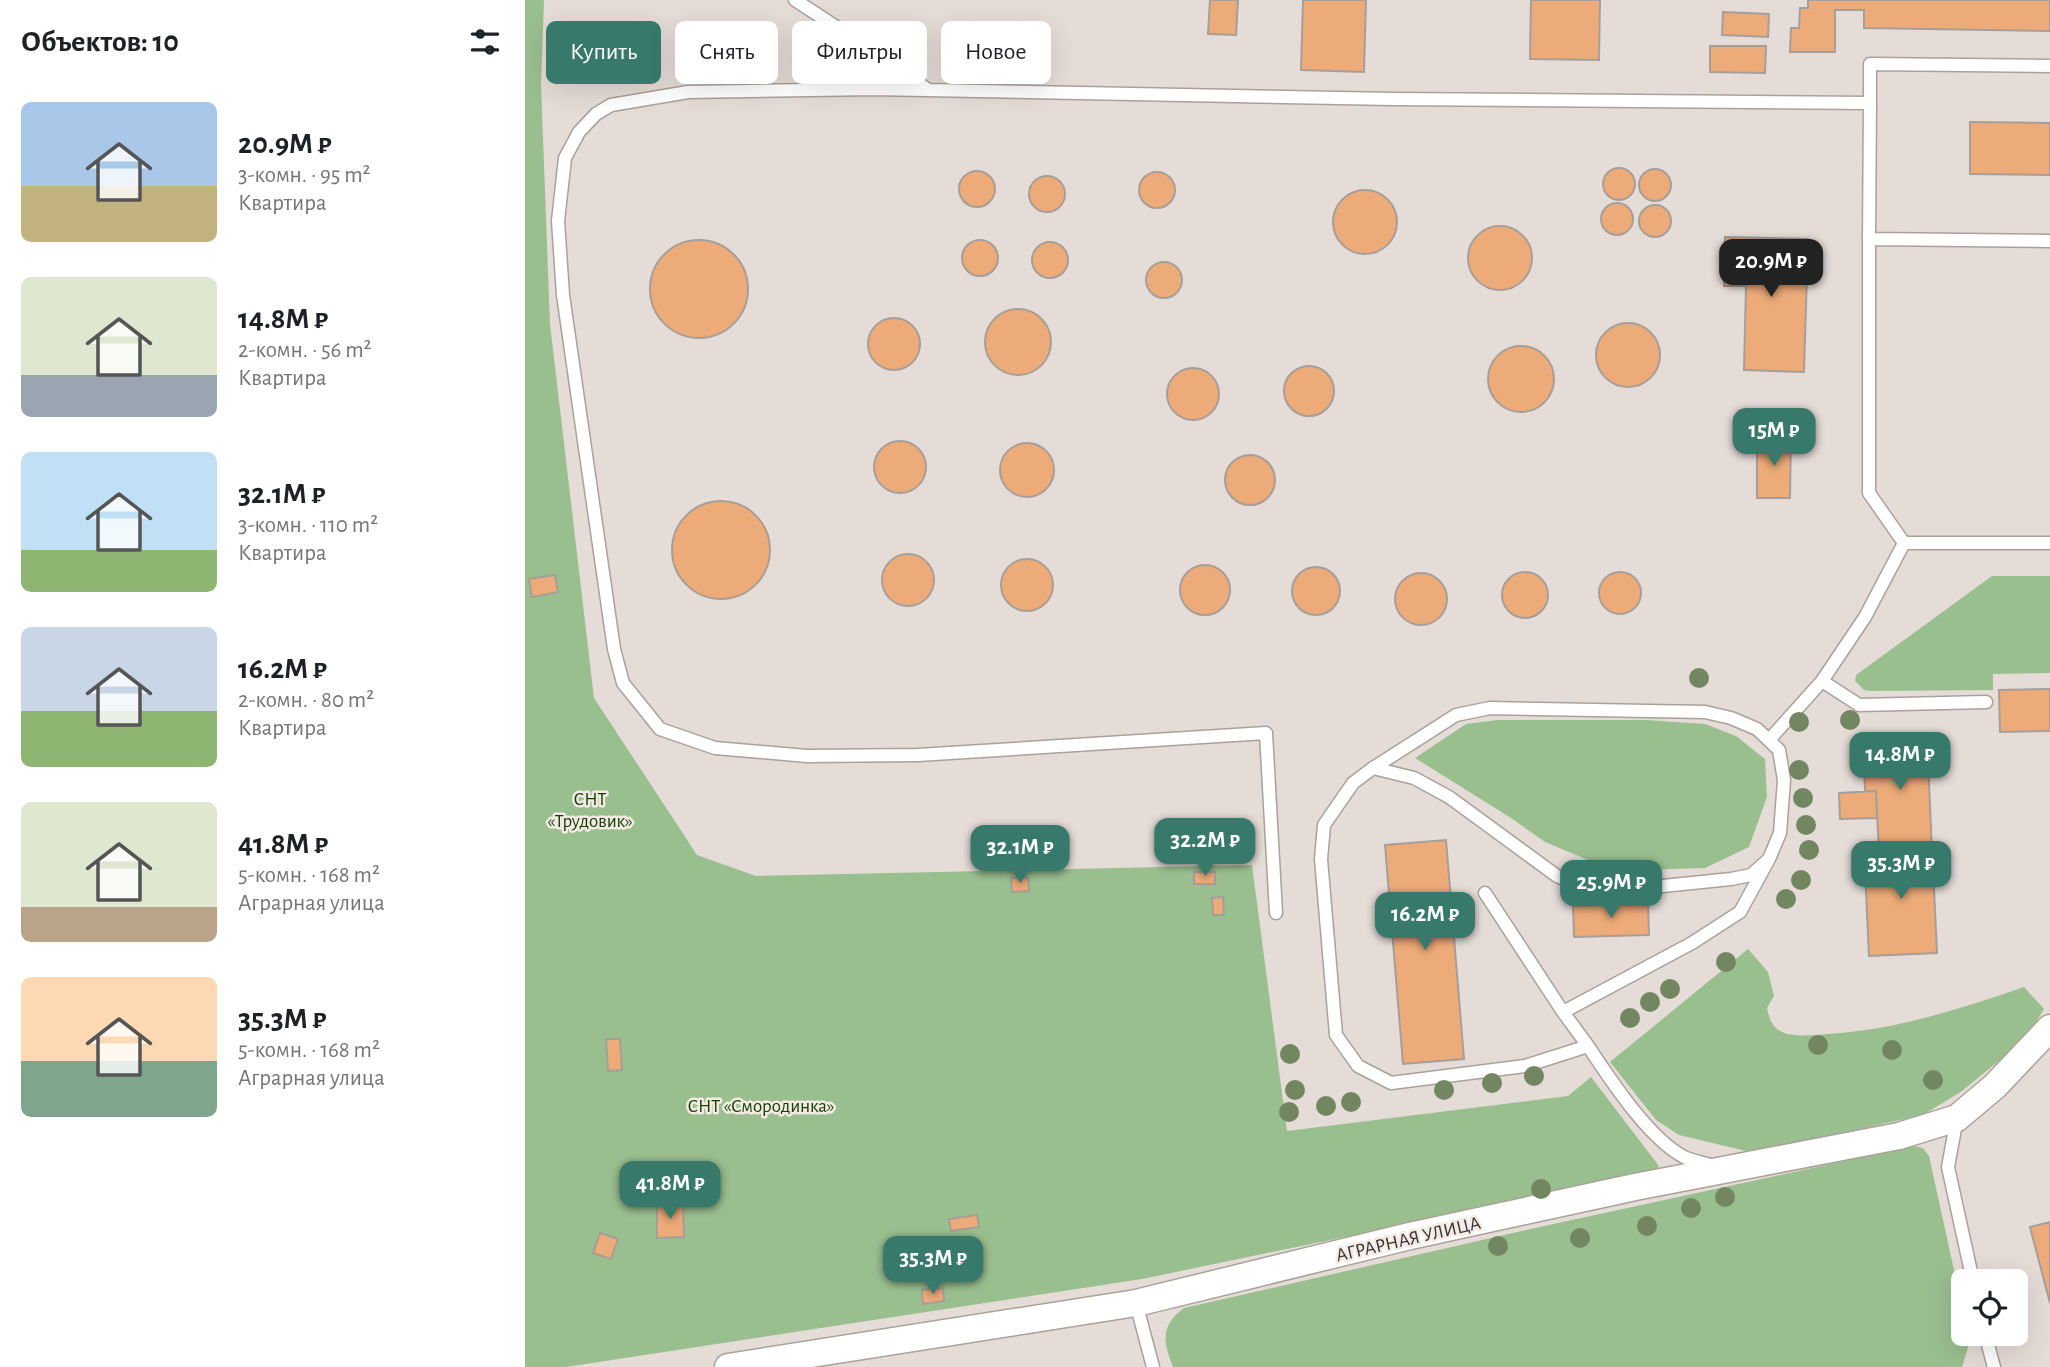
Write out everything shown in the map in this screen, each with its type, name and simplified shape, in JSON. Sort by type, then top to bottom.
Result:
[{"type":"street","name":"АГРАРНАЯ УЛИЦА","points":[[728,1367],[1136,1303],[1410,1236],[1899,1136],[1957,1118],[1995,1086],[2050,1028]]},
{"type":"lane","points":[[795,0],[928,90]]},
{"type":"lane","points":[[1904,543],[1869,493],[1870,64],[2050,66]]},
{"type":"lane","points":[[1276,913],[1266,733],[918,755],[807,756],[715,748],[660,729],[623,683],[614,649],[562,295],[558,220],[565,159],[579,132],[596,114],[611,105],[688,92],[928,90],[1393,99],[1870,103]]},
{"type":"lane","points":[[1869,239],[2050,241]]},
{"type":"lane","points":[[1904,543],[2050,543]]},
{"type":"lane","points":[[1770,739],[1822,681],[1865,617],[1904,543]]},
{"type":"lane","points":[[1822,681],[1859,705],[1986,702]]},
{"type":"lane","points":[[1563,1012],[1692,943],[1740,912],[1780,833],[1784,780],[1779,750],[1757,729],[1731,718],[1705,712],[1490,708],[1456,715],[1353,783],[1324,825],[1321,859],[1336,1035],[1358,1066],[1391,1083],[1525,1066],[1588,1046]]},
{"type":"lane","points":[[1373,768],[1415,778],[1449,797],[1557,876],[1588,889],[1624,890],[1731,879],[1751,875],[1769,859]]},
{"type":"lane","points":[[1485,893],[1563,1012],[1615,1085],[1659,1138],[1685,1157],[1724,1170]]},
{"type":"lane","points":[[1957,1118],[1948,1167],[1970,1269]]},
{"type":"lane","points":[[1136,1303],[1153,1367]]},
{"type":"lane","points":[[1988,1346],[1994,1367]]},
{"type":"green space","name":"СНТ «Смородинка»","points":[[525,0],[544,0],[541,85],[550,324],[594,698],[697,855],[756,876],[1252,865],[1287,1131],[1568,1096],[1591,1077],[1659,1166],[1652,1175],[1142,1279],[566,1367],[525,1367]]},
{"type":"green space","points":[[1992,576],[2050,576],[2050,673],[1993,674],[1993,690],[1871,691],[1864,690],[1855,681],[1856,675]]},
{"type":"green space","points":[[1497,720],[1646,720],[1705,724],[1736,736],[1765,759],[1767,797],[1749,847],[1705,868],[1639,870],[1588,860],[1545,842],[1415,758],[1466,724]]},
{"type":"green space","points":[[1748,949],[1768,972],[1774,996],[1767,1008],[1771,1021],[1780,1031],[1791,1035],[1853,1032],[1903,1023],[2024,987],[2044,1009],[2036,1022],[2001,1059],[1962,1091],[1923,1115],[1778,1147],[1746,1151],[1679,1135],[1656,1120],[1610,1062]]},
{"type":"green space","points":[[1914,1146],[1923,1148],[1929,1156],[1954,1269],[1951,1269],[1951,1346],[1968,1346],[1962,1367],[1173,1367],[1167,1349],[1167,1328],[1184,1308]]},
{"type":"building","points":[[1210,0],[1238,0],[1236,35],[1208,34]]},
{"type":"building","points":[[1303,0],[1366,0],[1364,72],[1301,70]]},
{"type":"building","points":[[1531,0],[1600,0],[1599,60],[1530,59]]},
{"type":"building","points":[[1808,0],[2050,0],[2050,31],[1864,28],[1864,10],[1835,10],[1835,52],[1790,52],[1791,28],[1799,28],[1800,8],[1808,8]]},
{"type":"building","points":[[1723,12],[1769,14],[1768,37],[1722,35]]},
{"type":"building","points":[[1710,46],[1766,46],[1765,73],[1710,72]]},
{"type":"building","points":[[1970,122],[2050,123],[2050,175],[1970,174]]},
{"type":"building","points":[[1619,168],[1630,173],[1635,184],[1630,195],[1619,200],[1608,195],[1603,184],[1608,173]]},
{"type":"building","points":[[1655,169],[1666,174],[1671,185],[1666,196],[1655,201],[1644,196],[1639,185],[1644,174]]},
{"type":"building","points":[[977,171],[990,176],[995,189],[990,202],[977,207],[964,202],[959,189],[964,176]]},
{"type":"building","points":[[1157,172],[1170,177],[1175,190],[1170,203],[1157,208],[1144,203],[1139,190],[1144,177]]},
{"type":"building","points":[[1047,176],[1060,181],[1065,194],[1060,207],[1047,212],[1034,207],[1029,194],[1034,181]]},
{"type":"building","points":[[1359,190],[1371,190],[1388,199],[1395,210],[1395,234],[1388,245],[1371,254],[1359,254],[1347,249],[1338,240],[1333,228],[1333,216],[1338,204],[1347,195]]},
{"type":"building","points":[[1617,203],[1628,208],[1633,219],[1628,230],[1617,235],[1606,230],[1601,219],[1606,208]]},
{"type":"building","points":[[1655,205],[1666,210],[1671,221],[1666,232],[1655,237],[1644,232],[1639,221],[1644,210]]},
{"type":"building","points":[[1494,226],[1506,226],[1523,235],[1530,246],[1530,270],[1523,281],[1506,290],[1494,290],[1482,285],[1473,276],[1468,264],[1468,252],[1473,240],[1482,231]]},
{"type":"building","points":[[1725,237],[1808,239],[1804,372],[1744,370],[1746,286],[1724,286]]},
{"type":"building","points":[[699,240],[718,244],[734,254],[744,270],[748,289],[744,308],[734,324],[718,334],[699,338],[680,334],[664,324],[654,308],[650,289],[654,270],[664,254],[680,244]]},
{"type":"building","points":[[980,240],[993,245],[998,258],[993,271],[980,276],[967,271],[962,258],[967,245]]},
{"type":"building","points":[[1050,242],[1063,247],[1068,260],[1063,273],[1050,278],[1037,273],[1032,260],[1037,247]]},
{"type":"building","points":[[1164,262],[1177,267],[1182,280],[1177,293],[1164,298],[1151,293],[1146,280],[1151,267]]},
{"type":"building","points":[[1018,309],[1041,319],[1051,342],[1041,365],[1018,375],[995,365],[985,342],[995,319]]},
{"type":"building","points":[[894,318],[913,325],[920,344],[913,363],[894,370],[875,363],[868,344],[875,325]]},
{"type":"building","points":[[1622,323],[1634,323],[1651,332],[1658,343],[1658,367],[1651,378],[1634,387],[1622,387],[1610,382],[1601,373],[1596,361],[1596,349],[1601,337],[1610,328]]},
{"type":"building","points":[[1521,346],[1544,356],[1554,379],[1544,402],[1521,412],[1498,402],[1488,379],[1498,356]]},
{"type":"building","points":[[1309,366],[1326,374],[1334,391],[1326,408],[1309,416],[1292,408],[1284,391],[1292,374]]},
{"type":"building","points":[[1193,368],[1203,370],[1211,376],[1217,384],[1217,404],[1211,412],[1203,418],[1193,420],[1183,418],[1175,412],[1169,404],[1167,394],[1169,384],[1175,376],[1183,370]]},
{"type":"building","points":[[1757,438],[1791,438],[1790,498],[1757,498]]},
{"type":"building","points":[[900,441],[910,443],[918,449],[924,457],[924,477],[918,485],[910,491],[900,493],[890,491],[882,485],[876,477],[874,467],[876,457],[882,449],[890,443]]},
{"type":"building","points":[[1027,443],[1046,451],[1054,470],[1046,489],[1027,497],[1008,489],[1000,470],[1008,451]]},
{"type":"building","points":[[1250,455],[1267,463],[1275,480],[1267,497],[1250,505],[1233,497],[1225,480],[1233,463]]},
{"type":"building","points":[[721,501],[740,505],[756,515],[766,531],[770,550],[766,569],[756,585],[740,595],[721,599],[702,595],[686,585],[676,569],[672,550],[676,531],[686,515],[702,505]]},
{"type":"building","points":[[908,554],[927,561],[934,580],[927,599],[908,606],[889,599],[882,580],[889,561]]},
{"type":"building","points":[[1027,559],[1037,561],[1045,567],[1051,575],[1051,595],[1045,603],[1037,609],[1027,611],[1017,609],[1009,603],[1003,595],[1001,585],[1003,575],[1009,567],[1017,561]]},
{"type":"building","points":[[1205,565],[1222,573],[1230,590],[1222,607],[1205,615],[1188,607],[1180,590],[1188,573]]},
{"type":"building","points":[[1316,567],[1333,574],[1340,591],[1333,608],[1316,615],[1299,608],[1292,591],[1299,574]]},
{"type":"building","points":[[1525,572],[1541,579],[1548,595],[1541,611],[1525,618],[1509,611],[1502,595],[1509,579]]},
{"type":"building","points":[[1620,572],[1635,578],[1641,593],[1635,608],[1620,614],[1605,608],[1599,593],[1605,578]]},
{"type":"building","points":[[1421,573],[1431,575],[1439,581],[1445,589],[1445,609],[1439,617],[1431,623],[1421,625],[1411,623],[1403,617],[1397,609],[1395,599],[1397,589],[1403,581],[1411,575]]},
{"type":"building","points":[[555,575],[558,592],[532,597],[529,579]]},
{"type":"building","points":[[2050,689],[2050,731],[2000,732],[1999,690]]},
{"type":"building","points":[[1927,735],[1932,852],[1913,853],[1913,863],[1898,864],[1897,853],[1879,854],[1876,791],[1865,791],[1863,738]]},
{"type":"building","points":[[1927,735],[1932,852],[1879,854],[1876,791],[1865,791],[1863,738]]},
{"type":"building","points":[[1876,791],[1877,818],[1840,819],[1839,793]]},
{"type":"building","points":[[1446,840],[1464,1059],[1403,1064],[1385,845]]},
{"type":"building","points":[[1932,846],[1937,953],[1869,956],[1864,849]]},
{"type":"building","points":[[1194,872],[1215,872],[1215,884],[1194,884]]},
{"type":"building","points":[[1011,878],[1028,878],[1029,891],[1012,892]]},
{"type":"building","points":[[1223,897],[1224,915],[1213,915],[1212,898]]},
{"type":"building","points":[[1648,904],[1649,935],[1574,937],[1573,906]]},
{"type":"building","points":[[606,1039],[620,1039],[622,1070],[608,1071]]},
{"type":"building","points":[[683,1204],[684,1237],[657,1238],[657,1205]]},
{"type":"building","points":[[977,1215],[979,1227],[951,1231],[949,1219]]},
{"type":"building","points":[[2050,1222],[2050,1303],[2030,1227]]},
{"type":"building","points":[[600,1233],[618,1239],[611,1259],[593,1253]]},
{"type":"building","points":[[943,1288],[944,1301],[923,1304],[922,1290]]},
{"type":"park label","name":"СНТ «Трудовик»","points":[[590,809]]}]
